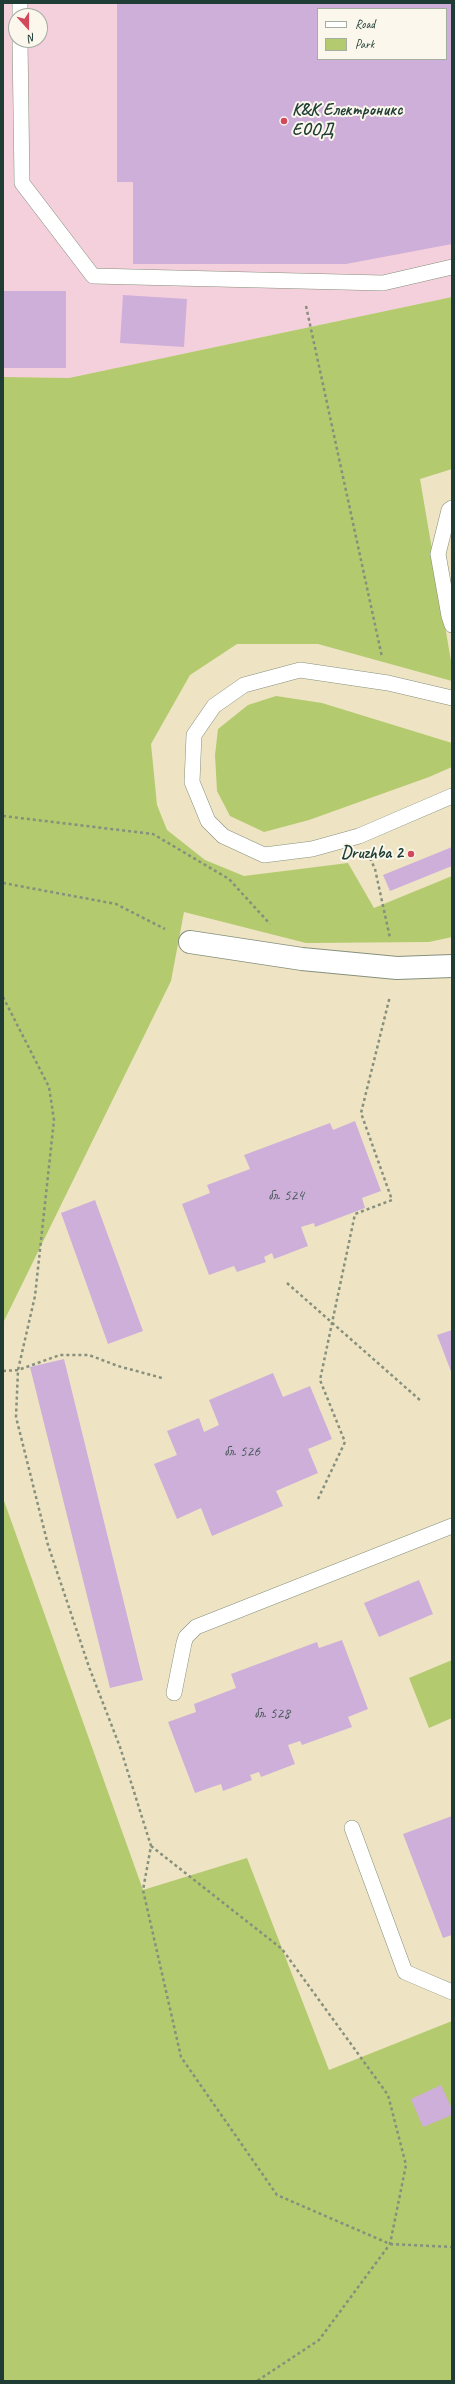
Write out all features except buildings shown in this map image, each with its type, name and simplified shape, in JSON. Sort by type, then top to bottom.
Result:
[{"type":"street","points":[[190,942],[302,959],[397,968],[452,966]]},
{"type":"lane","points":[[20,48],[22,183],[93,276],[383,283],[452,267]]},
{"type":"lane","points":[[452,508],[449,510],[438,554],[448,616],[452,625]]},
{"type":"lane","points":[[452,698],[388,683],[300,670],[244,685],[214,706],[194,735],[192,782],[208,821],[223,836],[264,855],[312,849],[359,836],[452,796]]},
{"type":"lane","points":[[174,1693],[186,1637],[196,1627],[452,1526]]},
{"type":"lane","points":[[352,1828],[405,1972],[452,1992]]},
{"type":"path","points":[[300,281],[388,683]]},
{"type":"path","points":[[3,816],[153,834],[229,879],[302,959]]},
{"type":"path","points":[[318,1499],[345,1442],[320,1380],[355,1214],[392,1200],[361,1113],[397,968],[375,869],[359,836]]},
{"type":"path","points":[[3,883],[116,904],[190,942]]},
{"type":"path","points":[[3,997],[49,1087],[54,1120],[35,1296],[18,1370],[16,1417],[48,1545],[89,1667],[120,1748],[151,1846],[143,1890],[181,2057],[277,2195],[390,2244],[452,2247]]},
{"type":"path","points":[[287,1283],[332,1321],[420,1401]]},
{"type":"path","points":[[3,1371],[18,1370],[60,1355],[89,1355],[118,1366],[162,1378]]},
{"type":"path","points":[[151,1846],[282,1949],[388,2095],[406,2165],[390,2244],[319,2340],[257,2381]]},
{"type":"shaded area","points":[[3,3],[452,3],[452,297],[69,378],[3,377]]},
{"type":"green space","points":[[452,297],[452,469],[420,479],[452,667],[452,681],[318,644],[237,644],[190,675],[151,744],[157,805],[167,830],[205,860],[244,876],[348,863],[374,908],[452,876],[452,937],[429,942],[306,943],[184,912],[171,981],[3,1323],[3,377],[69,378]]},
{"type":"green space","points":[[276,696],[322,703],[452,743],[452,767],[429,777],[309,820],[264,832],[230,816],[217,791],[215,755],[218,729],[248,705]]},
{"type":"green space","points":[[3,1498],[143,1890],[247,1858],[329,2070],[452,2021],[452,2381],[3,2381]]},
{"type":"green space","points":[[452,1660],[452,1718],[429,1728],[409,1678]]},
{"type":"place","name":"K&K Електроникс ЕООД","points":[[284,121]]},
{"type":"place","name":"Druzhba 2","points":[[411,854]]}]
